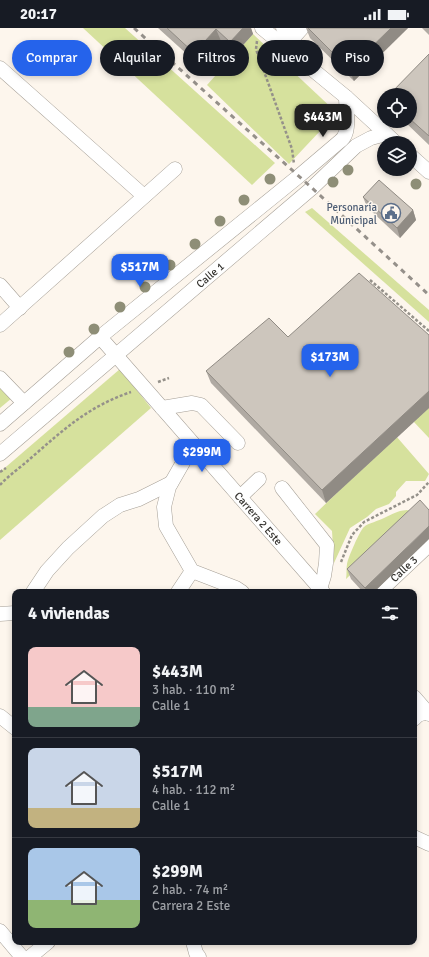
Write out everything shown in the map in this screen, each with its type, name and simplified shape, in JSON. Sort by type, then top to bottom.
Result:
[{"type":"street","points":[[283,28],[293,37],[346,97],[389,136]]},
{"type":"street","points":[[263,29],[293,37]]},
{"type":"street","points":[[0,68],[144,196]]},
{"type":"street","name":"Calle 1","points":[[0,424],[100,337],[339,142],[346,132],[346,97]]},
{"type":"street","name":"Calle 1","points":[[0,454],[312,188],[356,146],[371,138],[377,138]]},
{"type":"street","points":[[417,161],[429,172]]},
{"type":"street","points":[[0,325],[175,169]]},
{"type":"street","points":[[0,285],[20,308]]},
{"type":"street","name":"Carrera 2 Este","points":[[100,337],[320,589]]},
{"type":"street","points":[[0,378],[24,403]]},
{"type":"street","points":[[162,408],[192,403],[201,405],[238,443]]},
{"type":"street","points":[[197,448],[189,452],[171,483],[164,507],[166,526],[192,571],[238,589]]},
{"type":"street","points":[[240,497],[259,479]]},
{"type":"street","points":[[35,589],[47,571],[68,548],[103,516],[120,505],[139,499],[171,483]]},
{"type":"street","points":[[282,488],[327,545],[321,589]]},
{"type":"street","name":"Calle 3","points":[[382,589],[429,545]]},
{"type":"street","points":[[180,589],[192,571]]},
{"type":"street","points":[[0,614],[12,612]]},
{"type":"street","points":[[417,700],[428,713],[417,717]]},
{"type":"street","points":[[0,716],[12,726]]},
{"type":"street","points":[[417,838],[429,844]]},
{"type":"street","points":[[0,931],[22,957]]},
{"type":"street","points":[[30,957],[44,945]]},
{"type":"street","points":[[194,945],[199,957]]},
{"type":"path","points":[[263,29],[257,42],[256,49],[292,149],[294,166],[299,160]]},
{"type":"path","points":[[370,280],[429,331]]},
{"type":"path","points":[[0,485],[57,435],[84,415],[114,398],[144,388]]},
{"type":"path","points":[[340,564],[352,534],[364,522],[417,495],[429,482]]},
{"type":"green space","points":[[83,28],[125,28],[138,40],[100,40],[100,44]]},
{"type":"green space","points":[[253,34],[259,40],[257,40],[257,76],[298,76],[337,113],[289,164],[207,85],[215,76],[249,76],[249,40],[248,40]]},
{"type":"green space","points":[[175,73],[275,163],[252,185],[135,76],[175,76]]},
{"type":"green space","points":[[312,208],[429,310],[429,322],[305,212]]},
{"type":"green space","points":[[120,369],[151,408],[0,540],[0,472]]},
{"type":"green space","points":[[0,384],[12,398],[0,408]]},
{"type":"green space","points":[[429,407],[429,438],[413,421]]},
{"type":"green space","points":[[396,436],[429,474],[425,481],[406,481],[396,492],[396,496],[389,504],[376,509],[350,528],[334,563],[332,531],[315,514]]},
{"type":"green space","points":[[407,510],[415,513],[346,579],[348,561],[362,529],[368,524],[400,511]]},
{"type":"building","points":[[167,28],[243,28],[232,40],[228,40],[216,29],[206,40],[183,40],[183,43]]},
{"type":"building","points":[[308,28],[391,28],[379,40],[331,40],[331,51],[323,43],[323,40],[320,40]]},
{"type":"building","points":[[429,54],[429,136],[417,125],[417,88],[396,88]]},
{"type":"building","name":"Personaría Municipal","points":[[379,180],[413,210],[397,228],[363,197]]},
{"type":"building","points":[[359,273],[429,335],[429,391],[322,490],[206,371],[269,318],[288,337]]},
{"type":"building","points":[[420,500],[429,510],[429,526],[365,588],[347,569]]},
{"type":"railway","points":[[134,28],[429,295]]},
{"type":"place","name":"Personaría Municipal","points":[[391,213]]}]
